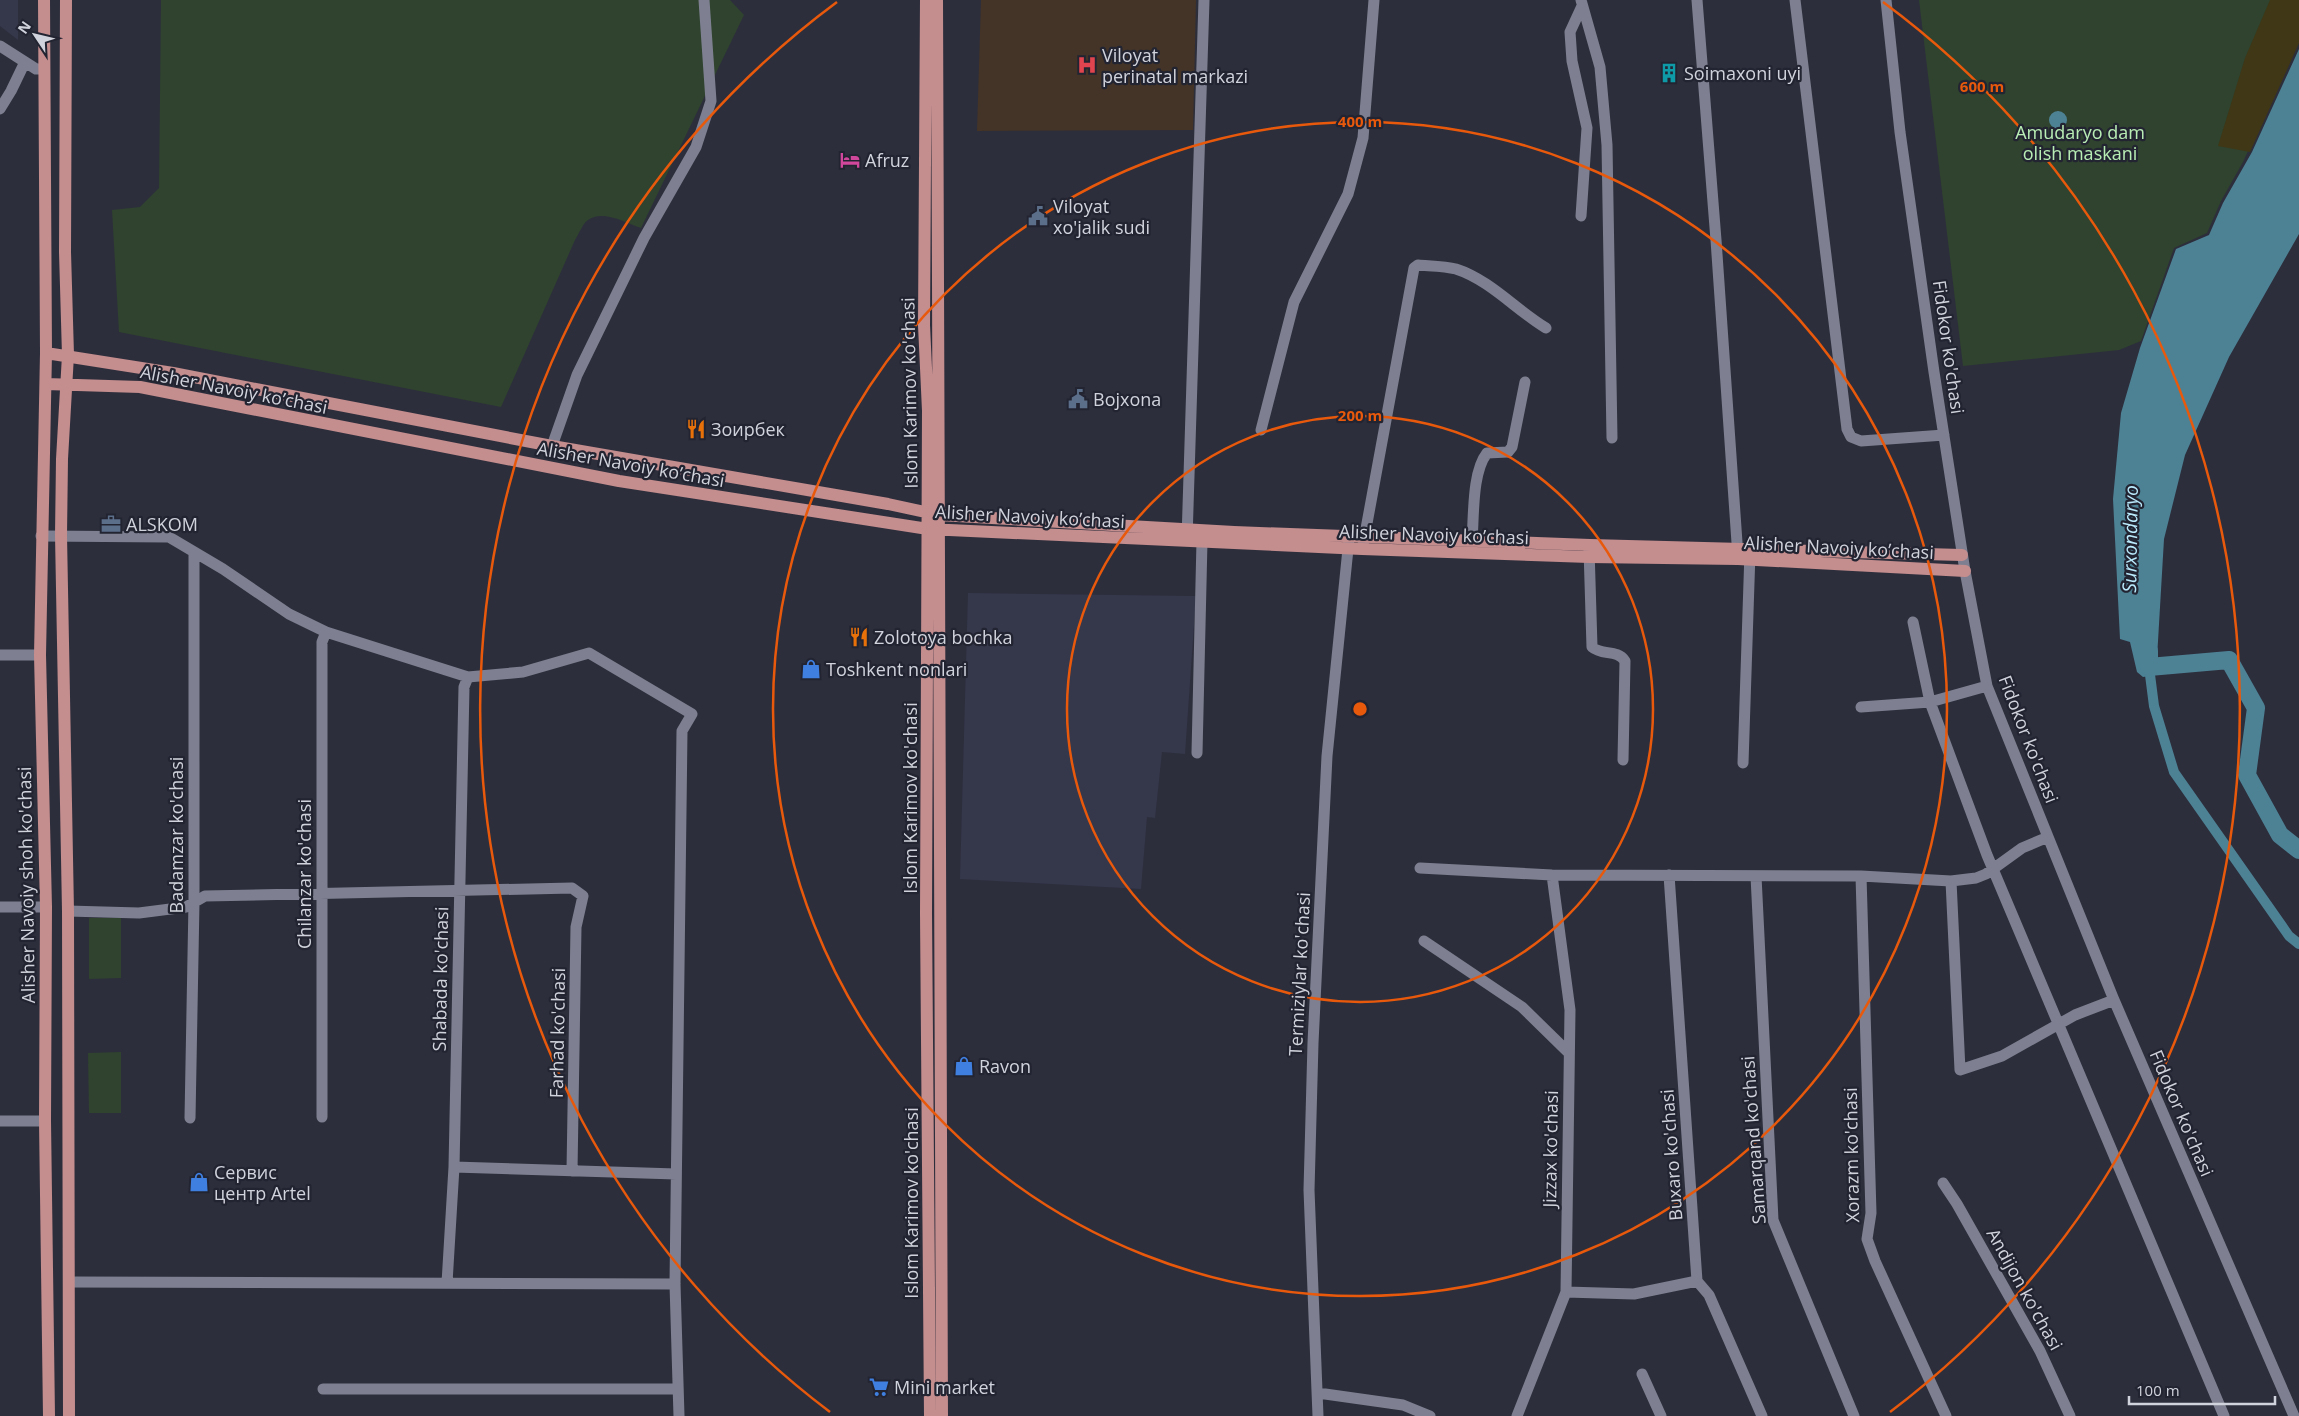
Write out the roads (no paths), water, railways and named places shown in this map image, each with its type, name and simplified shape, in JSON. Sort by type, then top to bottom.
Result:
[{"type":"main road","name":"Alisher Navoiy shoh ko'chasi","points":[[44,0],[46,384],[41,536],[40,655],[46,907],[45,1121],[49,1416]]},
{"type":"main road","points":[[66,0],[65,252],[68,355],[62,460],[61,535],[68,911],[69,1416]]},
{"type":"main road","name":"Islom Karimov ko'chasi","points":[[926,0],[924,325],[933,514]]},
{"type":"main road","name":"Islom Karimov ko'chasi","points":[[937,0],[933,530],[942,1416]]},
{"type":"main road","name":"Alisher Navoiy ko’chasi","points":[[46,353],[68,355],[552,446],[888,504],[933,514],[1187,534],[1202,541],[1362,549],[1962,555]]},
{"type":"main road","name":"Alisher Navoiy ko’chasi","points":[[46,384],[132,386],[619,481],[933,530],[1187,534],[1234,532],[1350,534],[1472,540],[1589,551]]},
{"type":"main road","points":[[289,418],[292,396]]},
{"type":"main road","points":[[530,464],[534,442]]},
{"type":"main road","name":"Islom Karimov ko'chasi","points":[[930,1416],[926,914],[933,530]]},
{"type":"main road","name":"Alisher Navoiy ko’chasi","points":[[1744,553],[1965,571]]},
{"type":"street","points":[[552,446],[581,366],[644,238],[696,147],[711,100],[704,0]]},
{"type":"street","points":[[1187,534],[1204,0]]},
{"type":"street","points":[[1261,430],[1294,302],[1348,194],[1360,147],[1369,70],[1374,0]]},
{"type":"street","points":[[1697,0],[1744,553],[1743,763]]},
{"type":"street","points":[[1795,0],[1847,429],[1851,438],[1861,441],[1944,435]]},
{"type":"street","name":"Fidokor ko'chasi","points":[[1886,0],[1900,132],[1944,435],[1962,555],[1987,686],[2114,1000],[2294,1416]]},
{"type":"street","points":[[1580,216],[1587,128],[1572,61],[1570,32],[1582,3]]},
{"type":"street","points":[[1582,3],[1600,67],[1607,145],[1612,438]]},
{"type":"street","points":[[0,46],[36,69],[43,69]]},
{"type":"street","points":[[0,109],[25,62]]},
{"type":"street","points":[[1362,549],[1414,268],[1418,265],[1456,269],[1490,286],[1512,305],[1546,328]]},
{"type":"street","points":[[1472,540],[1478,471],[1487,453],[1508,452],[1512,448],[1525,382]]},
{"type":"street","name":"Termiziylar ko'chasi","points":[[1318,1416],[1310,1190],[1312,1043],[1327,756],[1350,534]]},
{"type":"street","points":[[41,536],[169,537],[289,614],[326,632],[468,677],[523,672],[589,653],[692,714],[682,731],[675,1284],[679,1416]]},
{"type":"street","points":[[1197,753],[1202,541]]},
{"type":"street","points":[[1589,551],[1592,648],[1596,651],[1617,654],[1625,661],[1624,760]]},
{"type":"street","name":"Badamzar ko'chasi","points":[[190,1118],[194,902],[194,552]]},
{"type":"street","points":[[1913,622],[1930,702],[1993,868],[2224,1416]]},
{"type":"street","name":"Chilanzar ko'chasi","points":[[322,1116],[322,642],[326,632]]},
{"type":"street","points":[[0,655],[40,655]]},
{"type":"street","name":"Shabada ko'chasi","points":[[447,1283],[454,1167],[464,687],[468,677]]},
{"type":"street","points":[[1861,707],[1930,702],[1987,686]]},
{"type":"street","points":[[1420,868],[1552,875],[1861,876],[1952,882],[1976,878],[1986,874],[2022,848],[2048,837]]},
{"type":"street","name":"Jizzax ko'chasi","points":[[1517,1416],[1566,1292],[1570,1010],[1552,875]]},
{"type":"street","name":"Buxaro ko'chasi","points":[[1669,876],[1697,1281]]},
{"type":"street","name":"Samarqand ko'chasi","points":[[1756,876],[1773,1220],[1854,1416]]},
{"type":"street","name":"Xorazm ko'chasi","points":[[1861,876],[1872,1213],[1868,1239],[1875,1261],[1946,1416]]},
{"type":"street","points":[[1952,882],[1960,1070],[2002,1056],[2075,1015],[2114,1000]]},
{"type":"street","name":"Farhad ko'chasi","points":[[460,890],[572,888],[583,896],[576,927],[572,1171]]},
{"type":"street","points":[[68,911],[139,913],[186,907],[204,896],[460,890]]},
{"type":"street","points":[[0,907],[46,907]]},
{"type":"street","points":[[1424,941],[1522,1007],[1570,1053]]},
{"type":"street","points":[[0,1121],[45,1121]]},
{"type":"street","points":[[454,1167],[676,1174]]},
{"type":"street","name":"Andijon ko'chasi","points":[[1943,1183],[1957,1204],[2040,1351],[2070,1416]]},
{"type":"street","points":[[1566,1292],[1634,1294],[1697,1281],[1709,1295],[1762,1416]]},
{"type":"street","points":[[69,1282],[675,1284]]},
{"type":"street","points":[[1642,1374],[1661,1416]]},
{"type":"street","points":[[323,1389],[678,1389]]},
{"type":"street","points":[[1318,1393],[1403,1405],[1430,1416]]},
{"type":"water","points":[[2299,49],[2299,234],[2229,357],[2185,455],[2164,539],[2156,675],[2143,677],[2137,672],[2130,642],[2120,639],[2113,499],[2121,413],[2140,348],[2176,249],[2209,235],[2223,203],[2252,152]]},
{"type":"water","points":[[2054,111],[2062,111],[2067,116],[2065,127],[2054,129],[2049,124],[2049,116]]},
{"type":"waterway","name":"Surxondaryo","points":[[2149,651],[2149,667],[2229,660],[2256,708],[2247,775],[2280,835],[2299,850]]},
{"type":"waterway","points":[[2149,667],[2154,706],[2174,772],[2289,936],[2299,944]]},
{"type":"place","name":"Viloyat perinatal markazi","points":[[1087,65]]},
{"type":"place","name":"Soimaxoni uyi","points":[[1669,73]]},
{"type":"place","name":"Afruz","points":[[850,160]]},
{"type":"place","name":"Viloyat xo'jalik sudi","points":[[1038,216]]},
{"type":"place","name":"Bojxona","points":[[1078,399]]},
{"type":"place","name":"Зоирбек","points":[[696,429]]},
{"type":"place","name":"ALSKOM","points":[[111,524]]},
{"type":"place","name":"Zolotoya bochka","points":[[859,637]]},
{"type":"place","name":"Toshkent nonlari","points":[[811,669]]},
{"type":"place","name":"Ravon","points":[[964,1066]]},
{"type":"place","name":"Сервис центр Artel","points":[[199,1182]]},
{"type":"place","name":"Mini market","points":[[879,1387]]},
{"type":"park label","name":"Amudaryo dam olish maskani","points":[[2080,142]]}]
